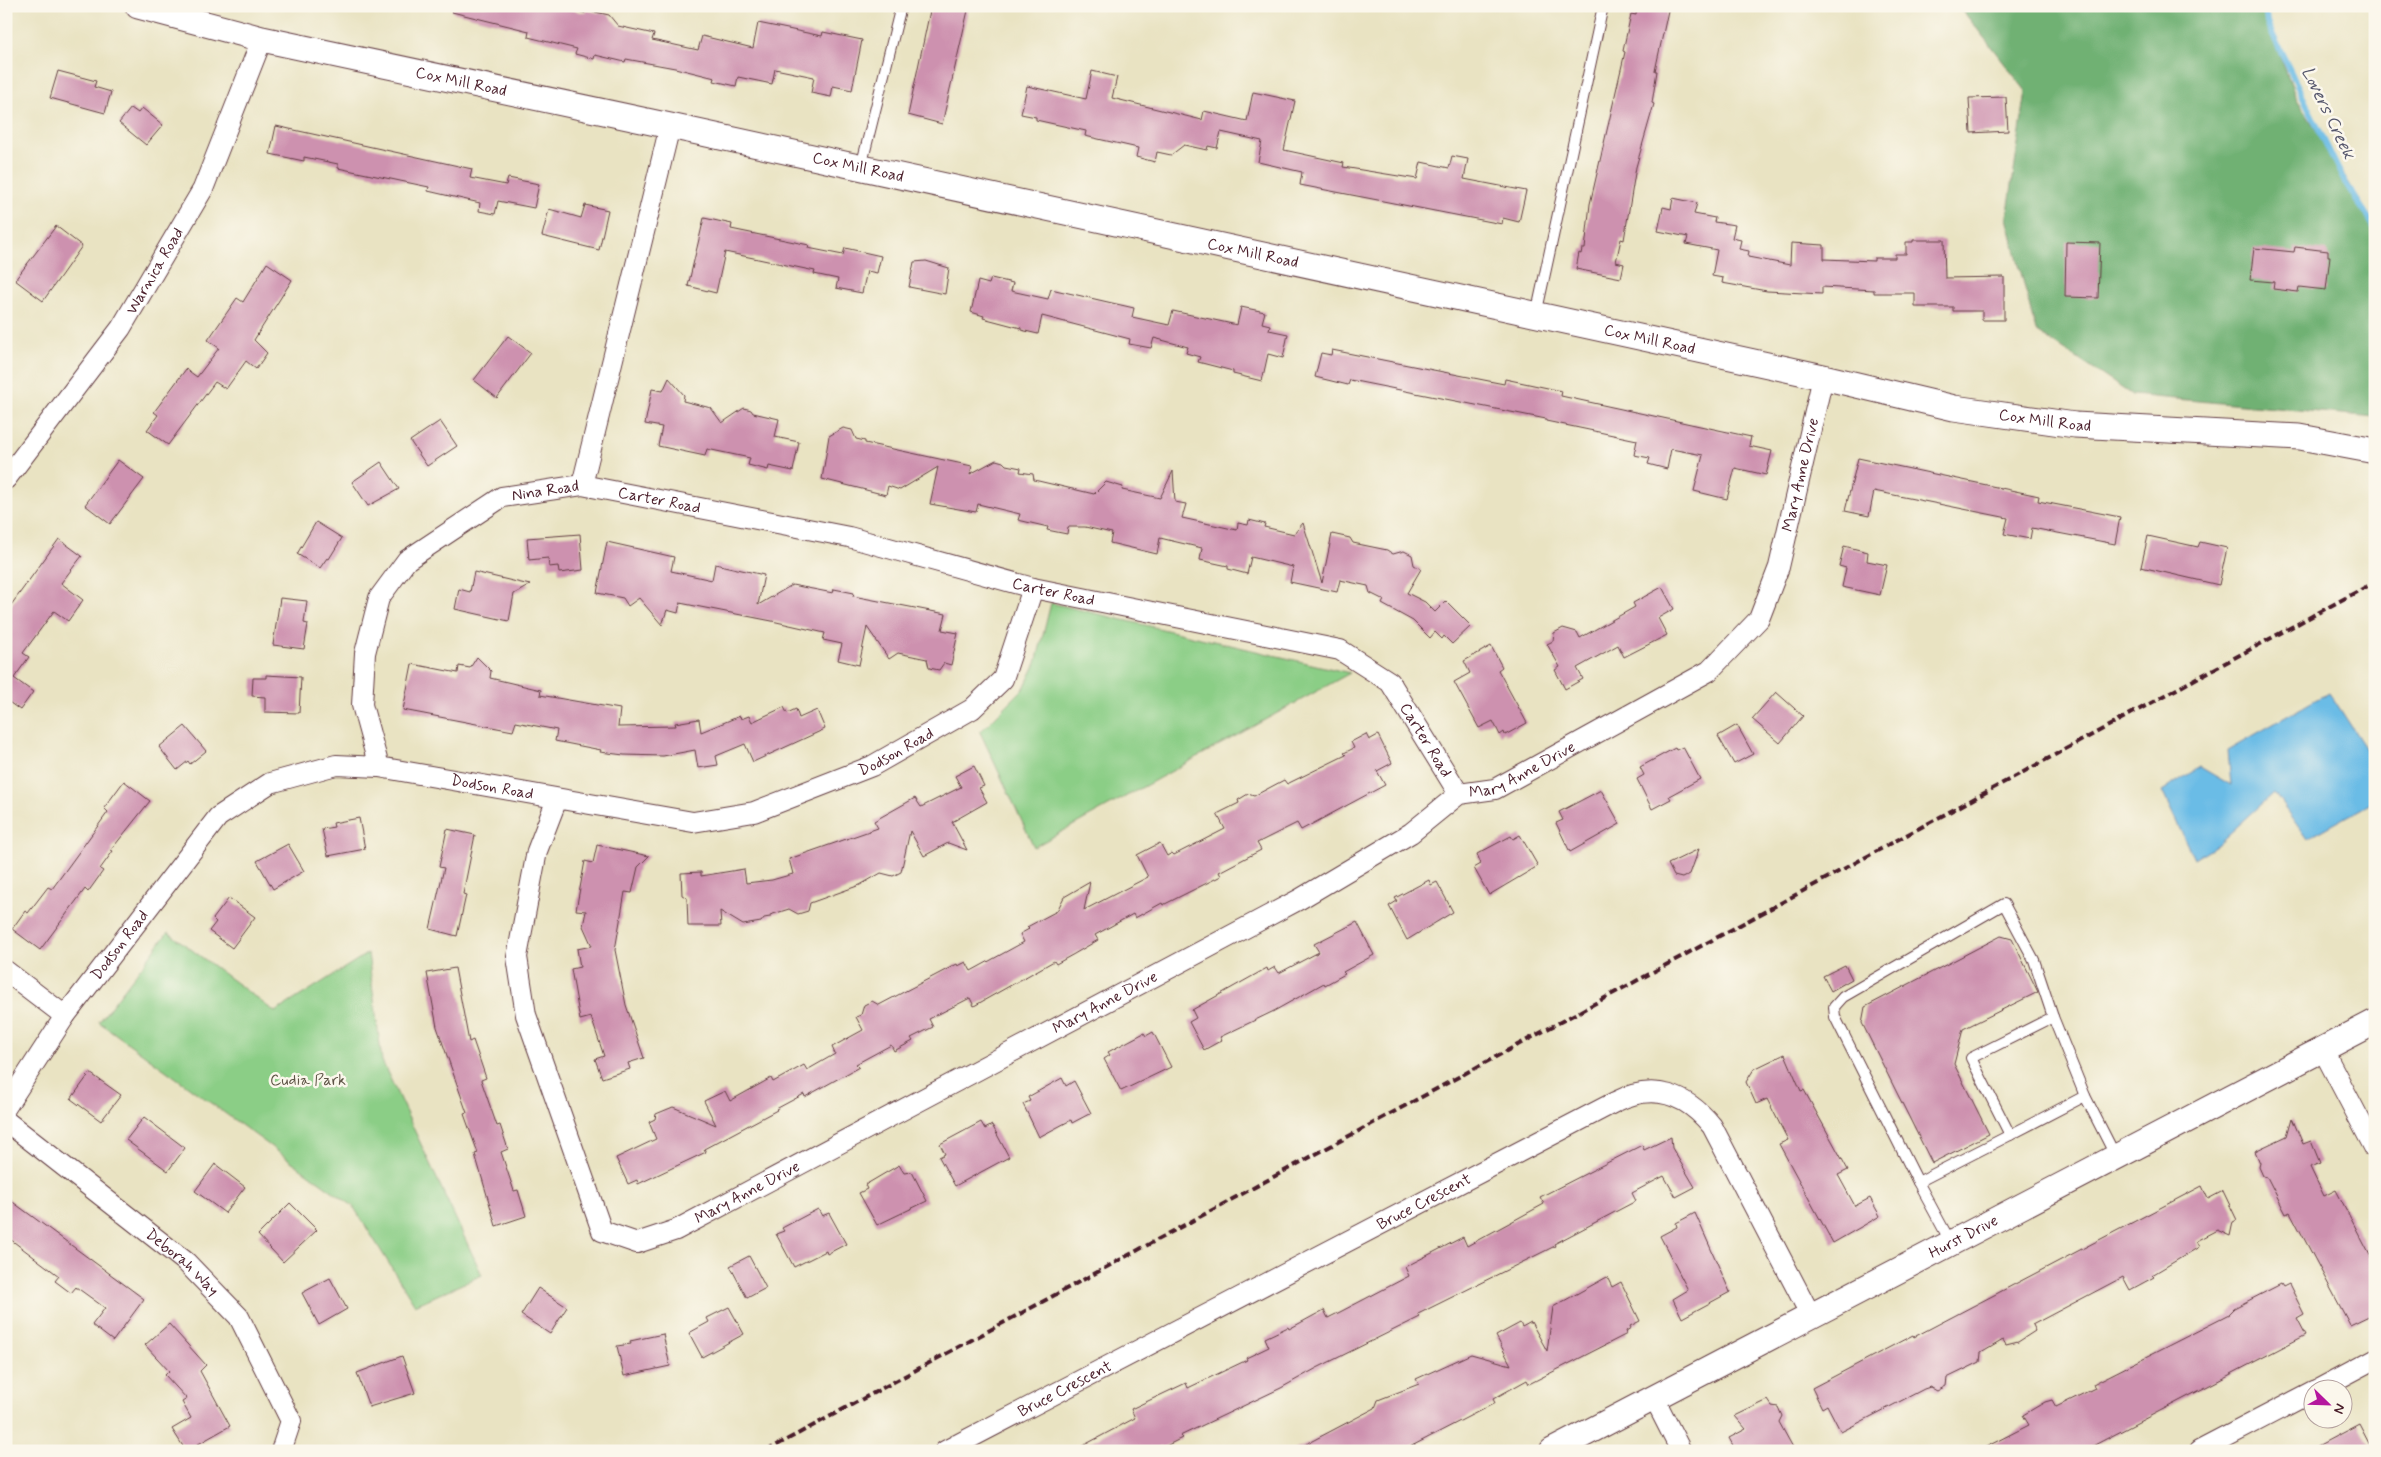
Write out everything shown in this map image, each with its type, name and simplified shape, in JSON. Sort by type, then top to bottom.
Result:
[{"type":"street","name":"Cox Mill Road","points":[[138,6],[262,39],[861,167],[1823,377],[1954,408],[2075,425],[2300,437],[2375,451]]},
{"type":"street","name":"Warnica Road","points":[[6,479],[121,328],[203,189],[262,39]]},
{"type":"street","name":"Nina Road","points":[[379,767],[362,706],[365,653],[379,598],[407,560],[502,497],[582,485],[670,126]]},
{"type":"street","name":"Mary Anne Drive","points":[[557,799],[537,851],[517,957],[526,1014],[602,1231],[637,1243],[676,1230],[1300,899],[1411,833],[1459,794],[1494,789],[1709,671],[1759,619],[1779,567],[1823,377]]},
{"type":"street","name":"Carter Road","points":[[582,485],[849,537],[1033,588],[1340,650],[1390,682],[1459,794]]},
{"type":"street","name":"Dodson Road","points":[[6,1107],[65,1016],[218,817],[270,783],[336,765],[379,767],[692,822],[754,812],[872,766],[972,709],[1003,679],[1033,588]]},
{"type":"street","points":[[6,971],[65,1016]]},
{"type":"street","name":"Hurst Drive","points":[[1552,1451],[2375,1022]]},
{"type":"street","points":[[2322,1048],[2375,1149]]},
{"type":"street","name":"Bruce Crescent","points":[[946,1451],[1606,1106],[1638,1093],[1668,1094],[1681,1098],[1693,1106],[1707,1121],[1811,1316]]},
{"type":"street","name":"Deborah Way","points":[[6,1121],[186,1262],[239,1317],[291,1421],[281,1451]]},
{"type":"street","points":[[2334,1380],[2375,1359]]},
{"type":"street","points":[[2199,1451],[2304,1396]]},
{"type":"street","points":[[1654,1398],[1681,1451]]},
{"type":"lane","points":[[861,167],[901,6]]},
{"type":"lane","points":[[1536,315],[1603,6]]},
{"type":"lane","points":[[1951,1243],[1918,1182],[1835,1017],[1834,1007],[1843,998],[2004,904],[2034,960],[2053,1017],[2085,1096],[2116,1157]]},
{"type":"lane","points":[[2010,1135],[1971,1058],[2053,1017]]},
{"type":"lane","points":[[1918,1182],[2085,1096]]},
{"type":"green space","points":[[1959,6],[2265,6],[2267,23],[2297,99],[2375,225],[2375,417],[2132,395],[2036,331],[2007,218],[2026,91]]},
{"type":"green space","points":[[1051,603],[1350,673],[1034,847],[980,732],[1024,688],[1036,663]]},
{"type":"green space","name":"Cudia Park","points":[[168,932],[275,1012],[368,953],[382,1061],[482,1275],[415,1305],[353,1206],[99,1022]]},
{"type":"water","points":[[2329,692],[2375,763],[2375,801],[2307,839],[2274,793],[2218,844],[2194,859],[2162,791],[2200,767],[2231,785],[2228,750]]},
{"type":"building","points":[[453,6],[557,6],[585,13],[586,10],[609,15],[618,26],[654,34],[652,40],[698,50],[702,36],[753,48],[758,23],[822,36],[823,32],[862,40],[852,90],[833,86],[831,97],[811,93],[814,77],[775,69],[772,84],[738,77],[736,86],[714,81],[715,78],[675,68],[626,59],[625,62],[595,55],[594,59],[575,54],[577,49],[528,37],[529,31],[452,12]]},
{"type":"building","points":[[931,6],[969,6],[942,124],[908,115]]},
{"type":"building","points":[[1637,6],[1669,6],[1655,71],[1657,71],[1652,103],[1654,104],[1636,167],[1624,240],[1621,239],[1616,262],[1624,264],[1621,278],[1576,269],[1579,253],[1581,254],[1582,249],[1585,249],[1590,204],[1625,52],[1623,51],[1631,14],[1636,15]]},
{"type":"building","points":[[58,71],[96,81],[94,87],[111,92],[105,113],[50,98]]},
{"type":"building","points":[[1092,71],[1117,77],[1112,98],[1202,120],[1204,111],[1247,121],[1253,92],[1295,101],[1284,150],[1344,163],[1343,167],[1417,179],[1421,162],[1449,168],[1452,156],[1468,159],[1464,179],[1526,191],[1519,222],[1503,218],[1502,224],[1300,185],[1302,172],[1258,162],[1262,141],[1221,132],[1217,148],[1208,146],[1207,150],[1184,145],[1171,155],[1157,152],[1155,162],[1136,157],[1138,148],[1085,136],[1086,131],[1036,120],[1036,117],[1021,114],[1027,86],[1086,99]]},
{"type":"building","points":[[2006,97],[2008,131],[1971,133],[1969,98]]},
{"type":"building","points":[[131,108],[138,113],[142,108],[163,125],[146,145],[119,123]]},
{"type":"building","points":[[276,126],[472,169],[470,178],[506,185],[508,178],[539,184],[534,208],[498,201],[495,214],[479,211],[480,203],[428,191],[429,187],[338,168],[338,164],[304,157],[304,161],[270,154]]},
{"type":"building","points":[[1673,198],[1697,203],[1694,214],[1715,218],[1714,222],[1735,225],[1732,238],[1741,240],[1739,249],[1749,251],[1748,257],[1790,265],[1791,243],[1824,245],[1824,259],[1874,261],[1874,258],[1895,258],[1895,254],[1906,254],[1906,242],[1913,242],[1913,240],[1944,240],[1945,278],[2004,277],[2004,320],[1982,320],[1982,311],[1953,311],[1953,307],[1915,307],[1915,293],[1874,293],[1874,290],[1822,287],[1822,294],[1767,291],[1722,283],[1723,278],[1712,276],[1717,250],[1686,244],[1688,237],[1658,231],[1663,207],[1671,209]]},
{"type":"building","points":[[585,205],[608,210],[599,250],[542,236],[549,209],[581,218]]},
{"type":"building","points":[[704,218],[732,224],[731,229],[809,245],[808,248],[843,255],[845,248],[881,256],[877,273],[867,271],[862,293],[836,288],[838,279],[814,274],[815,271],[725,252],[716,293],[688,286]]},
{"type":"building","points":[[56,226],[82,246],[43,301],[15,280]]},
{"type":"building","points":[[2066,242],[2100,243],[2098,298],[2065,297]]},
{"type":"building","points":[[2295,247],[2328,251],[2328,256],[2330,256],[2326,290],[2299,287],[2298,292],[2273,289],[2274,282],[2250,280],[2254,248],[2294,252]]},
{"type":"building","points":[[926,261],[949,268],[945,294],[909,287],[914,262]]},
{"type":"building","points":[[267,263],[292,280],[254,340],[267,353],[256,369],[246,361],[226,389],[215,382],[168,445],[147,430],[158,415],[154,412],[186,369],[197,377],[219,348],[208,340],[237,298],[243,302]]},
{"type":"building","points":[[991,278],[1013,283],[1011,291],[1048,299],[1051,289],[1134,308],[1132,317],[1169,325],[1173,311],[1237,325],[1241,307],[1265,312],[1262,323],[1270,325],[1269,330],[1288,334],[1283,358],[1268,354],[1262,381],[1233,374],[1233,371],[1198,362],[1200,357],[1186,353],[1188,347],[1154,338],[1151,348],[1129,344],[1130,339],[1042,316],[1038,334],[1021,330],[1021,328],[983,318],[984,316],[971,312],[978,281],[989,284]]},
{"type":"building","points":[[508,336],[531,353],[497,398],[474,380]]},
{"type":"building","points":[[1332,350],[1504,384],[1505,379],[1562,391],[1561,396],[1751,437],[1749,446],[1772,451],[1766,475],[1735,468],[1727,499],[1694,491],[1703,455],[1671,449],[1667,469],[1648,464],[1650,458],[1634,455],[1637,440],[1546,421],[1546,419],[1350,380],[1348,385],[1315,377],[1321,353],[1331,355]]},
{"type":"building","points":[[669,378],[684,395],[683,401],[711,408],[722,423],[744,408],[751,410],[753,413],[779,419],[775,437],[799,442],[793,471],[769,466],[768,470],[748,465],[750,458],[707,449],[705,456],[658,446],[662,427],[645,424],[652,389],[663,391]]},
{"type":"building","points":[[440,421],[457,446],[427,466],[410,441]]},
{"type":"building","points":[[843,428],[852,430],[856,439],[865,441],[865,443],[972,466],[970,474],[996,460],[1006,465],[1021,468],[1020,472],[1033,474],[1034,480],[1094,494],[1106,482],[1123,487],[1122,490],[1160,498],[1173,471],[1175,502],[1186,504],[1182,518],[1237,530],[1238,523],[1248,525],[1249,520],[1265,524],[1264,527],[1294,534],[1303,523],[1322,583],[1332,534],[1350,538],[1353,543],[1387,550],[1393,554],[1404,551],[1412,555],[1414,565],[1421,569],[1407,593],[1425,602],[1435,612],[1446,601],[1471,626],[1452,644],[1444,636],[1442,639],[1435,632],[1430,638],[1413,621],[1382,604],[1384,600],[1370,593],[1368,586],[1340,580],[1337,592],[1290,582],[1293,567],[1251,557],[1247,574],[1228,569],[1228,566],[1200,560],[1202,548],[1160,538],[1157,554],[1110,543],[1112,533],[1085,527],[1068,527],[1067,534],[1047,530],[1048,527],[1018,520],[1020,514],[978,504],[976,512],[930,504],[938,467],[900,490],[888,486],[886,495],[822,479],[829,436]]},
{"type":"building","points":[[1858,458],[2039,496],[2038,501],[2120,517],[2115,544],[2032,528],[2030,539],[2004,534],[2008,518],[1874,491],[1869,516],[1845,511]]},
{"type":"building","points":[[118,460],[144,479],[110,524],[85,505]]},
{"type":"building","points":[[381,462],[399,489],[368,506],[352,482]]},
{"type":"building","points":[[316,522],[342,538],[329,559],[327,558],[320,568],[297,554]]},
{"type":"building","points":[[580,534],[583,570],[559,573],[558,566],[549,567],[548,558],[529,560],[527,538]]},
{"type":"building","points":[[2148,536],[2198,547],[2200,542],[2227,548],[2219,585],[2141,567]]},
{"type":"building","points":[[59,539],[82,556],[61,583],[83,600],[68,621],[54,611],[23,653],[29,657],[14,678],[33,692],[20,710],[6,700],[6,612]]},
{"type":"building","points":[[607,542],[674,557],[671,571],[712,580],[715,564],[764,575],[758,605],[792,585],[833,593],[834,589],[854,593],[853,596],[946,614],[942,630],[958,633],[951,665],[944,663],[939,670],[929,668],[927,659],[898,653],[889,659],[867,627],[859,665],[838,660],[842,644],[823,640],[825,633],[772,621],[680,603],[678,613],[667,610],[662,625],[639,598],[628,606],[623,598],[597,593]]},
{"type":"building","points":[[1844,546],[1868,552],[1867,561],[1887,565],[1880,595],[1842,587],[1846,568],[1839,566]]},
{"type":"building","points":[[474,572],[530,585],[514,594],[509,621],[455,609],[459,589],[470,592]]},
{"type":"building","points":[[1662,587],[1674,609],[1658,618],[1667,635],[1624,657],[1618,645],[1577,668],[1583,679],[1565,689],[1555,670],[1560,667],[1547,644],[1553,641],[1554,633],[1563,628],[1577,632],[1580,638],[1635,607],[1633,603]]},
{"type":"building","points":[[280,598],[307,601],[304,623],[308,624],[304,649],[273,645]]},
{"type":"building","points":[[1491,646],[1502,667],[1498,670],[1527,723],[1505,735],[1504,732],[1500,735],[1493,721],[1479,728],[1454,682],[1470,673],[1464,661]]},
{"type":"building","points":[[477,657],[491,671],[490,678],[541,690],[540,695],[620,709],[618,727],[676,726],[675,723],[699,719],[701,732],[740,716],[741,719],[749,716],[752,722],[784,707],[787,713],[796,709],[799,718],[817,710],[825,729],[753,762],[745,744],[716,756],[718,765],[698,768],[695,750],[663,756],[600,752],[601,750],[555,741],[557,730],[516,722],[513,731],[403,710],[412,664],[458,673],[459,666],[470,668]]},
{"type":"building","points":[[266,675],[301,677],[299,713],[265,712],[265,697],[252,696],[253,678],[266,678]]},
{"type":"building","points":[[1776,692],[1803,716],[1780,743],[1752,719]]},
{"type":"building","points":[[1737,725],[1753,754],[1734,764],[1718,736]]},
{"type":"building","points":[[185,726],[206,751],[190,764],[188,761],[177,770],[159,747]]},
{"type":"building","points":[[1366,734],[1369,740],[1378,735],[1392,763],[1377,771],[1385,785],[1301,830],[1297,823],[1257,843],[1261,850],[1219,872],[1221,876],[1163,905],[1162,903],[1135,918],[1133,914],[1095,935],[1098,940],[1074,954],[1056,964],[1054,961],[974,1006],[970,998],[929,1019],[933,1027],[911,1038],[913,1041],[894,1051],[891,1045],[856,1064],[859,1067],[805,1097],[804,1094],[704,1149],[706,1152],[638,1184],[637,1180],[628,1184],[616,1158],[656,1139],[649,1122],[655,1119],[656,1114],[673,1107],[716,1125],[704,1101],[725,1091],[730,1101],[771,1078],[773,1082],[804,1065],[807,1070],[835,1054],[832,1047],[863,1030],[856,1017],[861,1015],[864,1005],[872,1001],[879,1005],[957,964],[958,966],[966,962],[971,971],[1024,942],[1020,934],[1029,929],[1027,927],[1057,911],[1064,897],[1090,882],[1084,910],[1148,877],[1137,855],[1160,843],[1167,856],[1172,853],[1174,855],[1225,829],[1217,814],[1239,803],[1238,800],[1248,794],[1254,796],[1284,780],[1287,784],[1346,755],[1344,753],[1354,748],[1351,742]]},
{"type":"building","points":[[1683,747],[1700,779],[1669,796],[1671,799],[1652,809],[1637,779],[1644,775],[1640,767],[1675,748],[1676,750]]},
{"type":"building","points":[[974,766],[984,786],[979,788],[987,802],[952,822],[967,850],[948,843],[924,856],[910,831],[901,872],[893,876],[881,873],[860,885],[810,903],[808,911],[798,914],[789,909],[770,915],[770,917],[764,918],[761,922],[743,925],[720,911],[721,926],[688,926],[687,898],[682,895],[681,873],[701,872],[701,876],[744,869],[746,883],[772,880],[793,874],[789,859],[878,828],[874,821],[915,798],[921,807],[961,787],[955,776]]},
{"type":"building","points":[[124,781],[150,801],[111,850],[113,851],[100,869],[103,871],[88,892],[85,889],[40,950],[12,929],[25,911],[28,913],[48,887],[52,889],[108,812],[104,808]]},
{"type":"building","points":[[1601,790],[1620,824],[1570,852],[1556,823],[1563,820],[1559,812]]},
{"type":"building","points":[[359,818],[365,849],[328,856],[322,829],[334,827],[333,823]]},
{"type":"building","points":[[447,829],[475,835],[463,894],[466,895],[457,936],[430,929],[444,868],[439,867]]},
{"type":"building","points":[[1520,835],[1538,866],[1489,895],[1474,868],[1481,864],[1477,854],[1511,836],[1513,839]]},
{"type":"building","points":[[288,844],[304,871],[273,889],[257,861]]},
{"type":"building","points":[[597,845],[649,856],[638,867],[632,893],[625,892],[615,950],[626,1005],[644,1058],[628,1063],[630,1069],[602,1078],[595,1059],[604,1056],[591,1017],[580,1020],[571,969],[580,967],[577,949],[592,946],[583,926],[586,911],[576,910],[585,861],[593,863]]},
{"type":"building","points":[[1699,849],[1690,874],[1682,878],[1674,876],[1668,864]]},
{"type":"building","points":[[1429,880],[1431,885],[1437,882],[1453,912],[1407,940],[1389,906],[1397,901],[1395,898]]},
{"type":"building","points":[[229,898],[255,917],[232,948],[209,931],[216,922],[213,919]]},
{"type":"building","points":[[1357,922],[1374,955],[1343,972],[1345,974],[1325,985],[1324,983],[1274,1011],[1220,1037],[1222,1040],[1204,1050],[1189,1022],[1196,1018],[1192,1010],[1267,968],[1268,971],[1275,967],[1279,973],[1319,952],[1314,944]]},
{"type":"building","points":[[2001,936],[2012,939],[2038,992],[1963,1029],[1954,1064],[1989,1134],[1932,1163],[1862,1023],[1865,1007]]},
{"type":"building","points":[[1845,965],[1852,979],[1831,991],[1823,976]]},
{"type":"building","points":[[455,968],[469,1042],[473,1040],[486,1078],[481,1080],[497,1126],[500,1125],[508,1149],[501,1152],[514,1191],[518,1190],[526,1216],[496,1226],[475,1154],[478,1153],[464,1114],[467,1113],[437,1027],[427,973]]},
{"type":"building","points":[[1153,1032],[1171,1067],[1121,1091],[1104,1059],[1110,1055],[1108,1052],[1144,1033],[1146,1036]]},
{"type":"building","points":[[1785,1054],[1801,1091],[1804,1090],[1848,1170],[1838,1175],[1855,1206],[1870,1198],[1880,1216],[1833,1243],[1779,1144],[1788,1140],[1767,1099],[1756,1104],[1746,1082],[1754,1069]]},
{"type":"building","points":[[90,1073],[121,1095],[101,1121],[71,1099]]},
{"type":"building","points":[[1062,1078],[1066,1086],[1074,1081],[1091,1113],[1072,1123],[1071,1120],[1039,1137],[1023,1104],[1030,1101],[1028,1097]]},
{"type":"building","points":[[144,1117],[185,1148],[168,1171],[126,1140]]},
{"type":"building","points":[[2292,1118],[2303,1144],[2311,1141],[2320,1163],[2310,1167],[2324,1196],[2336,1190],[2375,1265],[2375,1313],[2350,1325],[2290,1212],[2286,1214],[2267,1177],[2263,1176],[2259,1167],[2260,1163],[2255,1151],[2287,1136]]},
{"type":"building","points":[[981,1122],[985,1129],[992,1125],[1009,1157],[955,1186],[939,1157],[945,1154],[940,1144]]},
{"type":"building","points":[[1671,1137],[1672,1148],[1695,1187],[1676,1197],[1664,1176],[1632,1193],[1636,1201],[1554,1244],[1555,1246],[1418,1314],[1420,1317],[1281,1388],[1180,1436],[1182,1438],[1162,1448],[1161,1446],[1151,1451],[1073,1451],[1135,1418],[1131,1409],[1186,1383],[1188,1388],[1247,1360],[1246,1358],[1269,1347],[1265,1338],[1288,1327],[1289,1329],[1324,1310],[1328,1318],[1409,1276],[1405,1267],[1463,1237],[1467,1246],[1544,1204],[1540,1197],[1642,1145],[1644,1150]]},
{"type":"building","points":[[215,1164],[245,1187],[225,1213],[195,1191]]},
{"type":"building","points":[[899,1165],[904,1173],[912,1172],[927,1201],[877,1225],[859,1193],[867,1189],[865,1185]]},
{"type":"building","points":[[2202,1186],[2208,1199],[2223,1191],[2237,1220],[2233,1222],[2230,1236],[2217,1230],[2196,1241],[2199,1247],[2152,1275],[2154,1277],[2130,1290],[2123,1277],[2032,1325],[2035,1331],[2018,1342],[2006,1345],[2003,1340],[1981,1353],[1980,1362],[1947,1378],[1946,1386],[1937,1391],[1930,1387],[1924,1389],[1841,1432],[1827,1405],[1822,1408],[1812,1388],[1913,1335],[1914,1337]]},
{"type":"building","points":[[6,1197],[144,1299],[113,1341],[92,1325],[105,1308],[76,1287],[71,1293],[55,1281],[59,1276],[6,1236]]},
{"type":"building","points":[[290,1203],[317,1230],[283,1262],[258,1235]]},
{"type":"building","points":[[818,1209],[822,1216],[829,1213],[846,1244],[827,1254],[826,1251],[794,1267],[776,1234],[784,1231],[782,1228]]},
{"type":"building","points":[[1695,1213],[1730,1292],[1682,1318],[1673,1299],[1688,1290],[1660,1236],[1677,1227],[1676,1223]]},
{"type":"building","points":[[749,1256],[766,1288],[747,1298],[730,1266]]},
{"type":"building","points":[[1607,1277],[1612,1287],[1621,1282],[1640,1321],[1630,1326],[1631,1328],[1626,1331],[1627,1334],[1529,1384],[1527,1380],[1493,1399],[1495,1403],[1402,1451],[1293,1451],[1375,1408],[1378,1400],[1419,1384],[1416,1379],[1471,1354],[1511,1365],[1496,1336],[1520,1323],[1522,1327],[1531,1322],[1547,1351],[1553,1307]]},
{"type":"building","points":[[330,1278],[347,1309],[319,1325],[302,1293]]},
{"type":"building","points":[[2281,1284],[2283,1287],[2289,1284],[2304,1314],[2297,1318],[2306,1335],[2083,1451],[1978,1451],[2029,1425],[2023,1415],[2045,1402],[2052,1400],[2056,1407],[2095,1388],[2093,1384],[2229,1315],[2234,1308]]},
{"type":"building","points":[[538,1288],[567,1307],[550,1334],[521,1315]]},
{"type":"building","points":[[729,1307],[744,1334],[702,1357],[689,1333],[709,1322],[707,1318]]},
{"type":"building","points":[[169,1324],[206,1365],[200,1371],[230,1426],[186,1451],[172,1429],[191,1418],[182,1402],[187,1399],[165,1375],[169,1371],[145,1345]]},
{"type":"building","points":[[663,1334],[670,1366],[624,1376],[617,1346],[631,1344],[630,1341]]},
{"type":"building","points":[[402,1356],[415,1393],[369,1407],[357,1373]]},
{"type":"building","points":[[1768,1400],[1772,1406],[1778,1407],[1782,1416],[1779,1422],[1795,1451],[1736,1451],[1729,1438],[1746,1429],[1735,1416]]},
{"type":"building","points":[[2359,1424],[2373,1451],[2308,1451],[2348,1430],[2354,1430],[2354,1427]]},
{"type":"waterway","name":"Lovers Creek","points":[[2265,6],[2267,23],[2343,179],[2375,228]]},
{"type":"railway","points":[[766,1451],[2375,582]]}]
